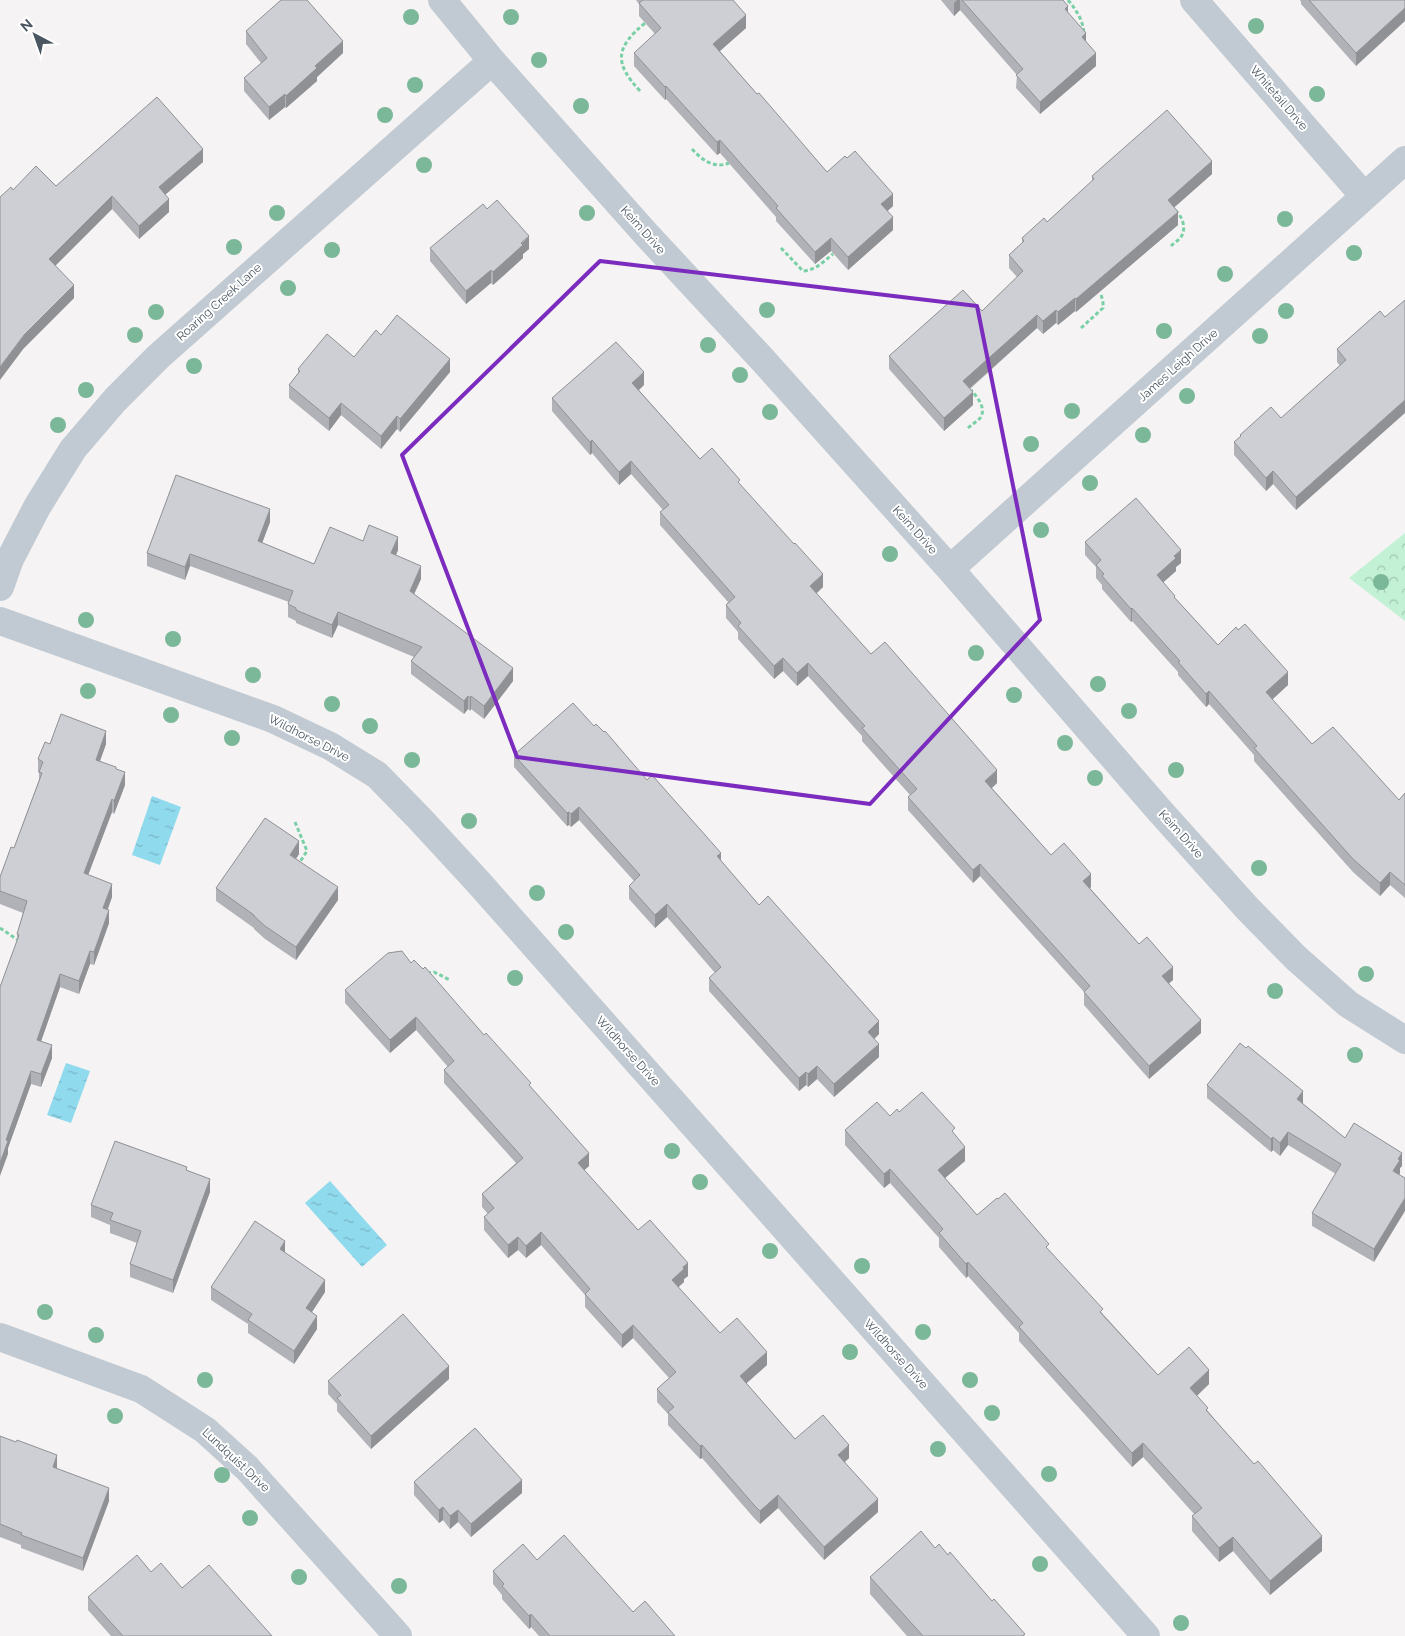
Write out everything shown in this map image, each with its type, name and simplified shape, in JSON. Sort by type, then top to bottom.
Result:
[{"type":"street","name":"Keim Drive","points":[[442,0],[492,62],[950,569],[1247,908],[1296,958],[1348,1004],[1405,1040]]},
{"type":"street","name":"Whitetail Drive","points":[[1194,0],[1364,196]]},
{"type":"street","name":"Roaring Creek Lane","points":[[0,587],[10,559],[37,507],[73,450],[114,400],[160,356],[492,62]]},
{"type":"street","name":"James Leigh Drive","points":[[950,569],[1405,160]]},
{"type":"street","name":"Wildhorse Drive","points":[[0,620],[273,718],[330,746],[376,775],[420,819],[479,884],[1146,1636]]},
{"type":"street","name":"Lundquist Drive","points":[[0,1338],[141,1390],[205,1430],[247,1468],[398,1636]]},
{"type":"path","points":[[1068,0],[1081,18],[1085,37]]},
{"type":"path","points":[[640,91],[623,69],[621,59],[622,49],[628,40],[645,24]]},
{"type":"path","points":[[692,149],[701,159],[713,164],[722,165],[728,163]]},
{"type":"path","points":[[1171,206],[1182,219],[1183,228],[1181,237],[1171,246]]},
{"type":"path","points":[[781,248],[803,271],[817,267],[833,254]]},
{"type":"path","points":[[1081,328],[1103,308],[1104,301],[1101,295]]},
{"type":"path","points":[[967,386],[978,398],[982,408],[981,417],[968,428]]},
{"type":"path","points":[[295,822],[307,851],[296,868]]},
{"type":"path","points":[[0,928],[19,940]]},
{"type":"path","points":[[425,973],[434,972],[450,980]]},
{"type":"highlighted area","points":[[600,261],[977,306],[1040,620],[870,804],[517,757],[402,455]]},
{"type":"green space","points":[[1405,533],[1405,621],[1349,578]]},
{"type":"water","points":[[152,796],[181,807],[160,865],[132,855]]},
{"type":"water","points":[[66,1063],[90,1071],[71,1123],[47,1115]]},
{"type":"water","points":[[330,1181],[387,1245],[362,1267],[305,1203]]},
{"type":"building","points":[[281,0],[307,0],[343,41],[286,96],[285,94],[269,107],[244,78],[267,58],[246,31]]},
{"type":"building","points":[[643,0],[733,0],[746,15],[713,44],[757,94],[759,93],[827,172],[845,156],[847,158],[855,151],[893,194],[881,204],[893,217],[848,257],[831,238],[815,252],[776,208],[778,206],[720,140],[717,142],[634,53],[661,28],[639,3]]},
{"type":"building","points":[[962,0],[1063,0],[1068,6],[1065,9],[1086,33],[1082,37],[1096,53],[1040,102],[1016,75],[1023,69]]},
{"type":"building","points":[[1309,0],[1405,0],[1405,8],[1356,53]]},
{"type":"building","points":[[157,97],[203,149],[159,187],[169,199],[139,226],[112,196],[49,259],[74,285],[24,335],[0,367],[0,197],[11,187],[13,190],[36,166],[56,186]]},
{"type":"building","points":[[1167,110],[1212,161],[1168,200],[1178,212],[1076,299],[1058,312],[1056,310],[1043,321],[1037,315],[963,381],[973,392],[944,418],[889,356],[963,290],[982,311],[1023,271],[1009,255],[1024,241],[1022,238],[1044,218],[1047,222],[1094,179],[1092,176]]},
{"type":"building","points":[[497,200],[529,236],[521,243],[523,245],[493,272],[491,270],[466,291],[430,248],[483,204],[487,209]]},
{"type":"building","points":[[1405,300],[1405,400],[1296,497],[1273,471],[1266,478],[1234,442],[1271,407],[1281,418],[1346,360],[1337,349],[1380,311],[1385,317]]},
{"type":"building","points":[[397,315],[450,359],[400,419],[397,416],[381,436],[341,403],[329,418],[289,385],[300,371],[298,369],[327,334],[354,357],[376,330],[381,335]]},
{"type":"building","points":[[616,342],[644,372],[632,383],[700,459],[712,448],[740,480],[738,482],[823,574],[810,586],[871,654],[885,642],[997,770],[985,781],[1051,855],[1064,843],[1091,874],[1083,881],[1139,944],[1147,937],[1173,967],[1162,976],[1201,1020],[1149,1066],[1084,992],[1090,986],[980,864],[973,870],[908,797],[917,789],[862,728],[865,726],[808,663],[797,673],[783,658],[774,666],[738,626],[741,623],[726,605],[735,597],[660,512],[669,505],[631,461],[619,472],[552,398]]},
{"type":"building","points":[[176,475],[270,509],[258,541],[314,564],[330,527],[363,541],[369,525],[398,537],[391,553],[421,566],[410,591],[513,668],[484,706],[471,696],[470,698],[468,696],[464,701],[411,661],[422,647],[338,612],[332,625],[296,610],[296,608],[288,604],[293,591],[190,554],[185,567],[147,553]]},
{"type":"building","points":[[1136,498],[1181,550],[1174,556],[1176,558],[1157,575],[1174,597],[1218,645],[1236,627],[1238,630],[1245,624],[1288,672],[1266,692],[1312,744],[1333,727],[1399,800],[1405,793],[1405,885],[1390,872],[1380,883],[1353,859],[1254,748],[1257,746],[1209,691],[1206,694],[1178,662],[1180,661],[1102,576],[1104,574],[1096,565],[1101,560],[1085,542]]},
{"type":"building","points":[[573,703],[594,726],[596,724],[605,731],[647,780],[652,775],[721,853],[717,856],[759,905],[768,896],[879,1021],[868,1032],[879,1044],[834,1084],[817,1066],[808,1074],[806,1072],[799,1078],[709,978],[721,967],[667,904],[655,915],[629,886],[640,875],[579,807],[571,814],[567,813],[514,755]]},
{"type":"building","points":[[61,714],[106,731],[96,760],[125,772],[114,801],[112,799],[84,873],[112,884],[103,908],[109,910],[94,952],[90,951],[79,981],[60,974],[37,1040],[52,1045],[41,1074],[31,1071],[6,1140],[8,1141],[0,1163],[0,987],[19,935],[17,934],[27,901],[0,891],[0,877],[11,847],[14,848],[42,773],[39,772],[43,762],[38,759],[45,742],[50,744]]},
{"type":"building","points":[[265,818],[299,841],[290,855],[338,887],[296,947],[216,888]]},
{"type":"building","points":[[402,951],[411,963],[414,960],[423,969],[425,967],[484,1035],[486,1033],[531,1083],[529,1085],[589,1153],[578,1163],[638,1230],[650,1220],[688,1263],[672,1280],[720,1333],[737,1318],[767,1352],[740,1376],[795,1439],[823,1415],[849,1445],[838,1455],[878,1499],[824,1547],[778,1495],[760,1511],[702,1445],[700,1446],[668,1412],[674,1407],[657,1389],[676,1372],[633,1325],[622,1335],[585,1294],[590,1289],[541,1232],[526,1246],[518,1237],[508,1245],[484,1217],[494,1208],[482,1194],[523,1158],[444,1070],[454,1061],[416,1017],[390,1040],[345,990],[388,953]]},
{"type":"building","points":[[1240,1043],[1246,1048],[1248,1046],[1303,1091],[1297,1099],[1345,1138],[1354,1123],[1402,1153],[1393,1171],[1405,1178],[1405,1198],[1374,1249],[1312,1213],[1341,1164],[1288,1132],[1280,1143],[1273,1137],[1271,1139],[1207,1085]]},
{"type":"building","points":[[922,1092],[955,1128],[952,1131],[965,1147],[938,1170],[977,1215],[1005,1193],[1049,1244],[1046,1247],[1103,1309],[1100,1312],[1158,1375],[1189,1347],[1209,1370],[1190,1388],[1208,1408],[1206,1410],[1254,1464],[1258,1461],[1322,1536],[1270,1581],[1233,1537],[1219,1548],[1192,1516],[1202,1508],[1143,1443],[1132,1453],[1019,1327],[1023,1323],[939,1233],[943,1229],[890,1169],[884,1174],[845,1130],[877,1102],[890,1116],[897,1109],[899,1112]]},
{"type":"building","points":[[115,1141],[187,1167],[186,1170],[210,1179],[173,1280],[130,1264],[141,1231],[110,1220],[113,1213],[91,1205]]},
{"type":"building","points":[[255,1221],[285,1241],[280,1249],[325,1280],[306,1308],[317,1316],[294,1351],[248,1320],[252,1314],[211,1287]]},
{"type":"building","points":[[403,1314],[449,1366],[371,1436],[337,1398],[341,1395],[328,1381]]},
{"type":"building","points":[[475,1428],[522,1480],[471,1524],[458,1510],[450,1516],[443,1507],[439,1510],[414,1482]]},
{"type":"building","points":[[0,1436],[16,1442],[17,1440],[57,1455],[53,1467],[109,1488],[83,1558],[21,1535],[22,1533],[0,1524]]},
{"type":"building","points":[[921,1531],[935,1548],[939,1544],[948,1555],[950,1552],[992,1601],[994,1599],[1025,1634],[1022,1636],[923,1636],[870,1577]]},
{"type":"building","points":[[564,1535],[633,1612],[645,1601],[675,1636],[550,1636],[531,1614],[529,1616],[502,1586],[504,1584],[493,1571],[523,1544],[537,1560]]},
{"type":"building","points":[[137,1555],[151,1572],[161,1563],[182,1588],[209,1565],[272,1636],[123,1636],[88,1597]]}]
